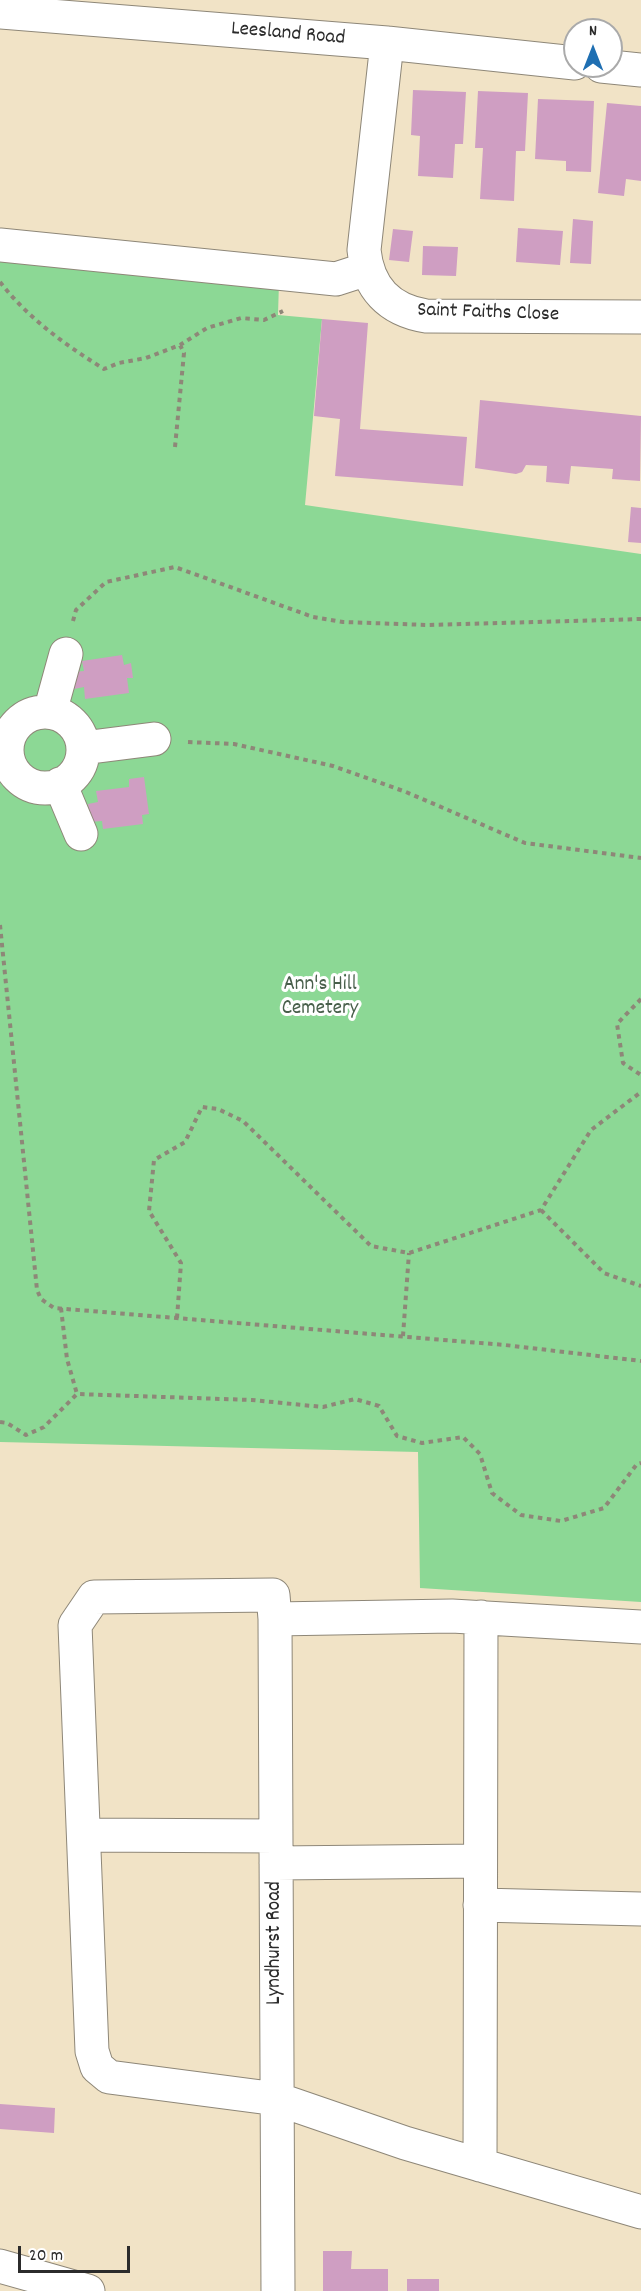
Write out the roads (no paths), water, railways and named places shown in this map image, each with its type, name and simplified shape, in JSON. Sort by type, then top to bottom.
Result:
[{"type":"street","name":"Leesland Road","points":[[0,12],[387,43],[563,62]]},
{"type":"street","name":"Saint Faiths Close","points":[[387,43],[365,239],[368,268],[372,281],[386,299],[394,306],[415,314],[641,317]]},
{"type":"street","points":[[623,68],[641,70]]},
{"type":"street","points":[[0,245],[336,279],[368,268]]},
{"type":"street","points":[[50,712],[66,654]]},
{"type":"street","points":[[50,712],[73,724],[83,748],[77,769],[60,784],[44,788],[27,783],[14,772],[4,757],[15,726],[31,714],[50,712]]},
{"type":"street","points":[[83,748],[154,740]]},
{"type":"street","points":[[60,784],[81,834]]},
{"type":"street","points":[[641,1627],[481,1617],[379,1615],[94,1597],[75,1625],[92,2051],[97,2067],[109,2077],[277,2099],[405,2143],[641,2212]]},
{"type":"street","name":"Lyndhurst Road","points":[[274,1607],[278,2291]]},
{"type":"street","points":[[480,2165],[481,1617]]},
{"type":"street","points":[[84,1835],[480,1862]]},
{"type":"street","points":[[480,1905],[641,1909]]},
{"type":"street","points":[[0,2266],[88,2291]]},
{"type":"park label","name":"Ann's Hill Cemetery","points":[[320,998]]}]
